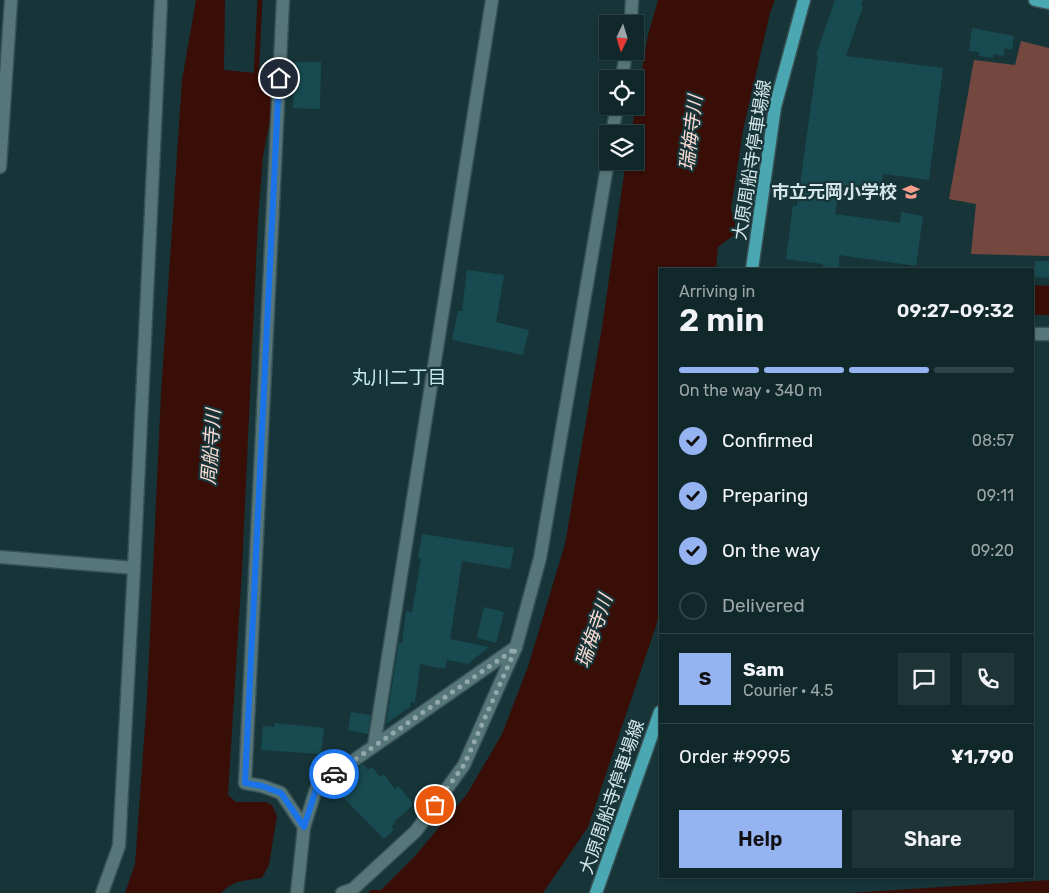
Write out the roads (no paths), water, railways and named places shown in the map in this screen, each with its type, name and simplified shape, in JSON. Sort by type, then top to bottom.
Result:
[{"type":"main road","name":"大原周船寺停車場線","points":[[752,268],[775,107],[804,0]]},
{"type":"main road","points":[[1035,0],[1049,3]]},
{"type":"main road","name":"大原周船寺停車場線","points":[[600,890],[659,715]]},
{"type":"street","points":[[0,167],[11,0]]},
{"type":"street","points":[[102,893],[119,846],[134,568],[160,0]]},
{"type":"street","points":[[283,0],[245,783],[262,786],[281,793],[304,827]]},
{"type":"street","points":[[374,746],[492,0]]},
{"type":"street","points":[[631,15],[632,0]]},
{"type":"street","points":[[342,893],[353,888],[416,831],[464,765],[516,648],[540,558],[606,170]]},
{"type":"street","points":[[1034,334],[1049,334]]},
{"type":"street","points":[[0,557],[134,568]]},
{"type":"street","points":[[297,893],[304,827],[317,786],[516,648]]},
{"type":"water","name":"周船寺川","points":[[196,0],[225,0],[224,70],[276,75],[273,106],[263,156],[258,219],[242,570],[228,795],[236,802],[266,802],[272,805],[277,816],[269,865],[262,878],[245,880],[230,886],[221,893],[125,893],[135,864],[147,699],[161,394],[182,80]]},
{"type":"water","name":"瑞梅寺川","points":[[658,0],[775,0],[770,13],[743,130],[731,209],[735,223],[734,235],[718,247],[716,268],[659,268],[659,614],[656,626],[588,827],[543,893],[368,893],[371,890],[381,890],[415,856],[467,794],[502,734],[528,667],[565,544],[602,327],[625,170],[644,170],[644,125],[633,125],[634,115],[644,115],[644,70],[642,70],[648,35]]},
{"type":"water","points":[[1034,285],[1049,286],[1049,315],[1034,315]]},
{"type":"water","points":[[1049,880],[1049,893],[849,893]]},
{"type":"waterway","points":[[256,79],[260,0]]},
{"type":"place","name":"市立元岡小学校","points":[[911,192]]},
{"type":"district","name":"丸川二丁目","points":[[399,377]]}]
